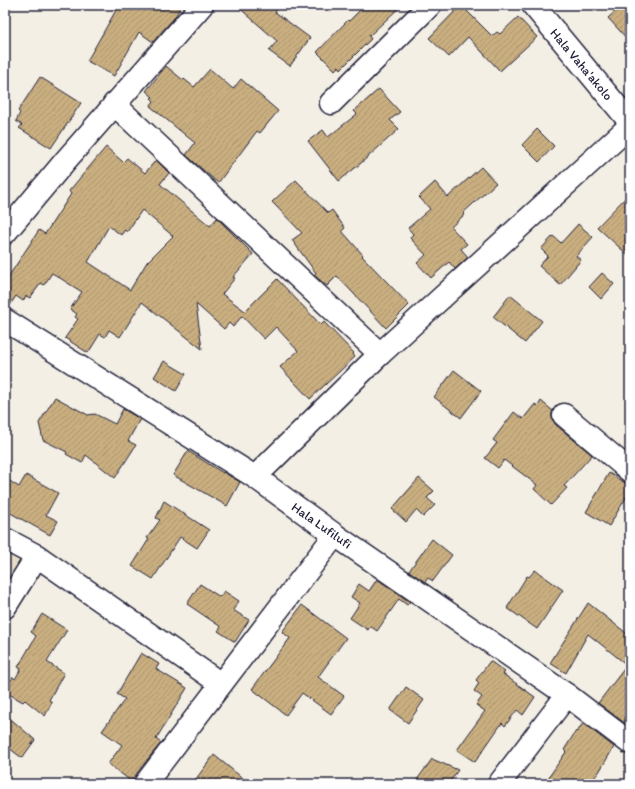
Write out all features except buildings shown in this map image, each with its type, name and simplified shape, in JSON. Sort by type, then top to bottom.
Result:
[{"type":"street","points":[[5,233],[114,104],[202,5]]},
{"type":"street","points":[[331,103],[430,5]]},
{"type":"street","name":"Hala Vaha'akolo","points":[[533,5],[630,122]]},
{"type":"street","points":[[114,104],[380,354]]},
{"type":"street","points":[[255,477],[380,354],[630,126]]},
{"type":"street","name":"Hala Lufilufi","points":[[5,320],[255,477],[567,695],[630,743]]},
{"type":"street","points":[[564,415],[630,471]]},
{"type":"street","points":[[145,784],[335,534]]},
{"type":"street","points":[[5,539],[37,556],[221,684]]},
{"type":"street","points":[[5,607],[37,556]]},
{"type":"street","points":[[499,784],[567,695]]},
{"type":"shaded area","points":[[5,550],[21,558],[5,584]]}]
